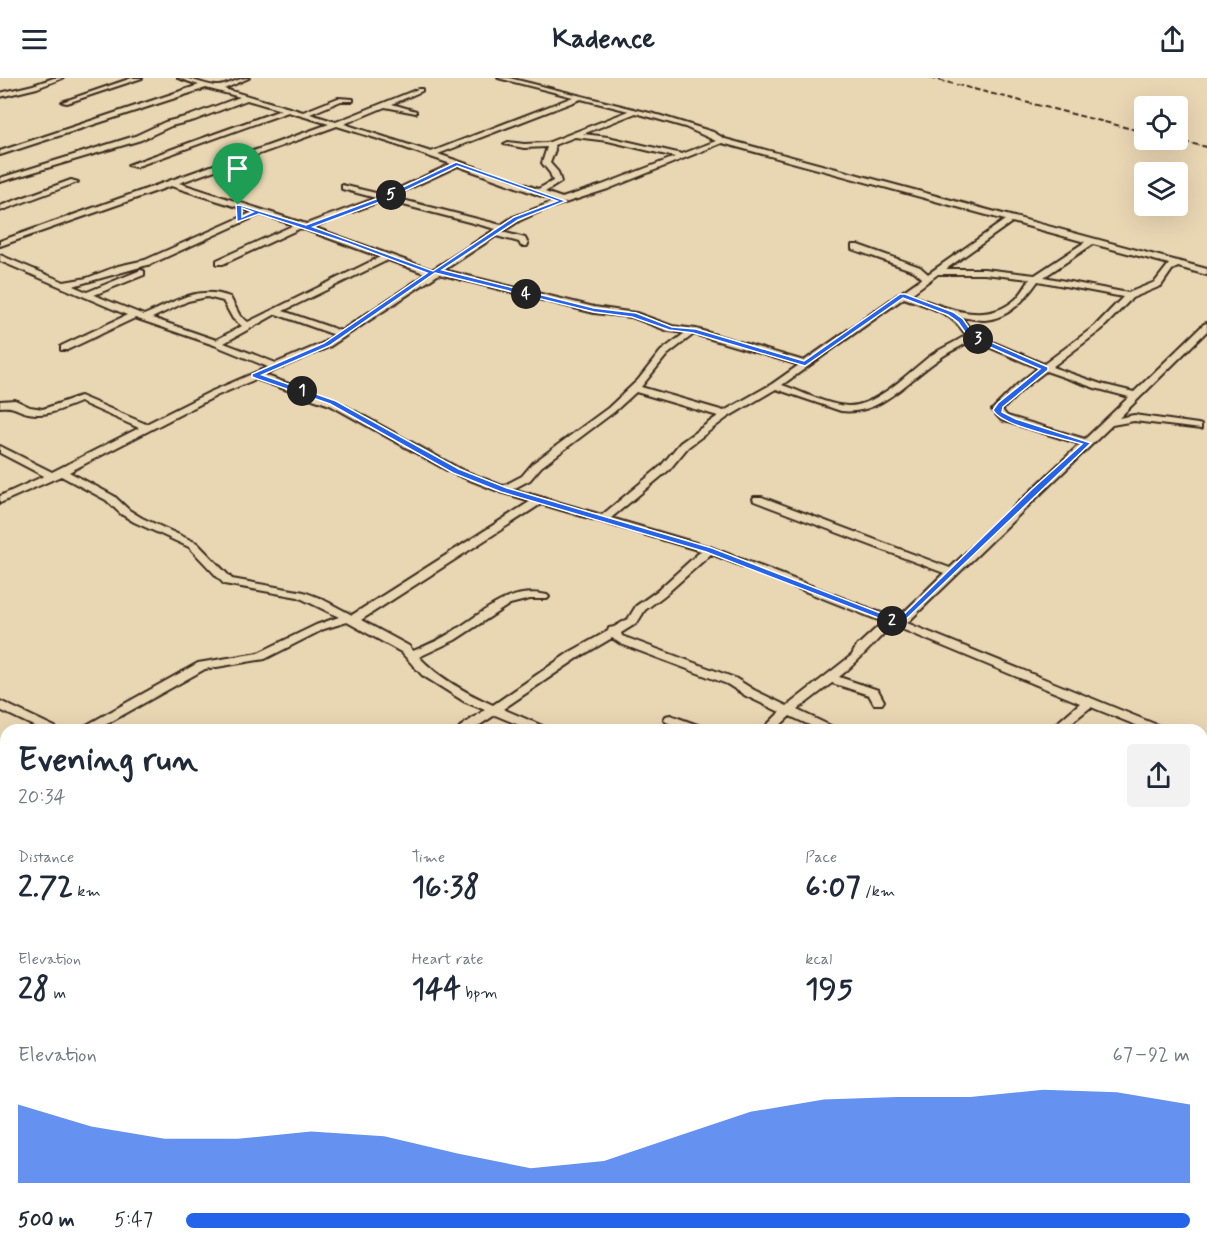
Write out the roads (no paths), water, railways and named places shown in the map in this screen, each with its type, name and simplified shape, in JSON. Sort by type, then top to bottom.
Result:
[{"type":"street","points":[[0,95],[35,87],[60,78]]},
{"type":"street","points":[[65,102],[138,78]]},
{"type":"street","points":[[181,78],[194,82],[206,82],[337,123],[563,201]]},
{"type":"street","points":[[220,88],[246,78]]},
{"type":"street","points":[[501,78],[635,111],[704,131],[720,137],[722,141]]},
{"type":"street","points":[[0,153],[206,82]]},
{"type":"street","points":[[0,244],[337,123],[420,90]]},
{"type":"street","points":[[0,180],[138,138],[168,124],[192,118],[248,97]]},
{"type":"street","points":[[432,154],[492,135],[580,97]]},
{"type":"street","points":[[303,114],[342,98],[351,100]]},
{"type":"street","points":[[383,104],[414,112]]},
{"type":"street","points":[[132,165],[290,109]]},
{"type":"street","points":[[508,144],[548,145],[635,111]]},
{"type":"street","points":[[574,135],[608,139],[680,156]]},
{"type":"street","points":[[0,500],[255,375],[326,345],[434,272],[523,216],[605,188],[722,141],[1207,272]]},
{"type":"street","points":[[539,192],[557,182],[555,174],[546,163],[551,150],[548,145]]},
{"type":"street","points":[[220,262],[304,226],[386,197],[456,164]]},
{"type":"street","points":[[0,209],[74,182]]},
{"type":"street","points":[[171,183],[304,226],[434,272],[594,310],[633,315],[677,330],[693,331],[805,364]]},
{"type":"street","points":[[345,187],[499,230],[522,240],[524,244]]},
{"type":"street","points":[[238,205],[239,221]]},
{"type":"street","points":[[63,285],[89,280],[121,268],[148,262],[259,212]]},
{"type":"street","points":[[604,519],[665,468],[684,445],[724,415],[775,386],[1011,219]]},
{"type":"street","points":[[903,295],[951,313],[995,315],[1020,300],[1035,279],[1091,241]]},
{"type":"street","points":[[855,247],[933,273],[978,270],[1035,279],[1058,280],[1129,296]]},
{"type":"street","points":[[217,343],[275,311],[387,257]]},
{"type":"street","points":[[0,258],[134,315],[217,343],[276,367]]},
{"type":"street","points":[[0,268],[12,263]]},
{"type":"street","points":[[1087,443],[1013,421],[997,410],[1045,368],[1098,328],[1129,296],[1158,284],[1169,268],[1176,264]]},
{"type":"street","points":[[917,269],[933,273]]},
{"type":"street","points":[[86,296],[141,273]]},
{"type":"street","points":[[145,318],[192,297],[211,294],[227,299],[236,317],[248,326]]},
{"type":"street","points":[[275,311],[341,334]]},
{"type":"street","points":[[951,313],[961,321],[971,336],[1045,368],[1137,396]]},
{"type":"street","points":[[64,348],[134,315]]},
{"type":"street","points":[[774,724],[857,657],[860,650],[951,572],[1137,396],[1207,326]]},
{"type":"street","points":[[504,490],[526,478],[537,465],[611,410],[634,388],[664,353],[693,331]]},
{"type":"street","points":[[775,386],[849,409],[866,406],[919,371],[936,356],[971,336]]},
{"type":"street","points":[[255,375],[333,403],[456,471],[504,490],[709,550],[895,622],[1143,724]]},
{"type":"street","points":[[634,388],[687,402],[724,415]]},
{"type":"street","points":[[0,404],[15,403],[28,410],[44,412],[80,399],[146,428]]},
{"type":"street","points":[[1108,422],[1134,418],[1198,426]]},
{"type":"street","points":[[0,449],[110,498],[138,520],[193,545],[228,582],[300,594],[351,619],[413,655],[422,668],[469,699],[527,724]]},
{"type":"street","points":[[758,499],[951,572]]},
{"type":"street","points":[[98,724],[202,666],[261,656],[320,627],[351,619],[538,501]]},
{"type":"street","points":[[473,724],[574,655],[613,630],[633,621],[640,608],[661,593],[709,550]]},
{"type":"street","points":[[413,655],[452,638],[508,600],[527,595],[543,597]]},
{"type":"street","points":[[613,630],[618,639],[731,681],[750,693],[817,724]]},
{"type":"street","points":[[830,678],[874,693],[878,702]]},
{"type":"street","points":[[1062,724],[1089,702]]},
{"type":"street","points":[[0,705],[39,724]]},
{"type":"street","points":[[670,719],[683,724]]},
{"type":"railway","points":[[930,78],[1134,129]]},
{"type":"railway","points":[[1188,143],[1207,147]]}]
